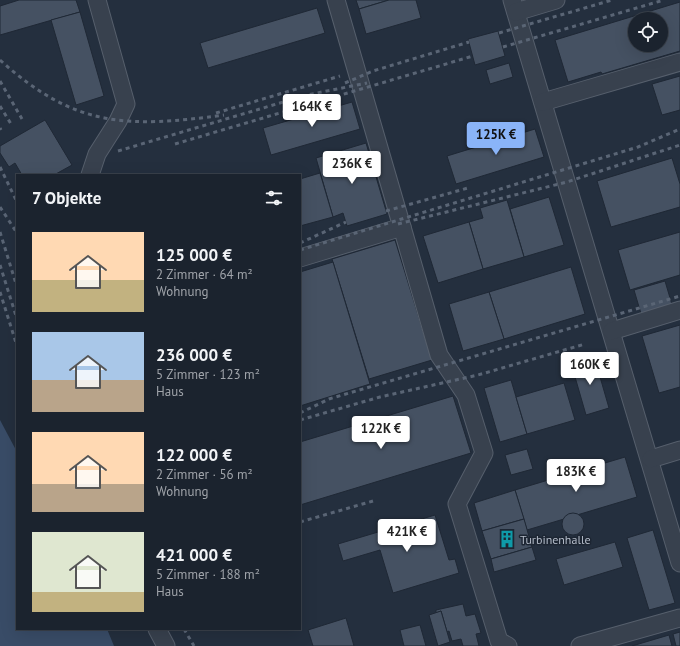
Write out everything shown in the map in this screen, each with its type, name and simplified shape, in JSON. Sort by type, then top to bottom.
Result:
[{"type":"lane","points":[[90,174],[97,154],[118,121],[126,104],[96,0]]},
{"type":"lane","points":[[336,0],[439,356],[466,395],[484,453],[457,504],[499,641],[508,646]]},
{"type":"lane","points":[[556,0],[514,6],[650,459],[674,515],[680,563]]},
{"type":"lane","points":[[543,102],[680,62]]},
{"type":"lane","points":[[301,258],[402,227]]},
{"type":"lane","points":[[612,331],[680,310]]},
{"type":"lane","points":[[650,459],[680,450]]},
{"type":"lane","points":[[580,646],[680,618]]},
{"type":"lane","points":[[157,630],[166,646]]},
{"type":"water","points":[[0,420],[16,450],[16,630],[107,630],[114,646],[0,646]]},
{"type":"building","points":[[19,0],[76,0],[80,12],[0,35],[0,6]]},
{"type":"building","points":[[356,0],[389,0],[359,9]]},
{"type":"building","points":[[389,0],[416,0],[421,18],[366,34],[359,9]]},
{"type":"building","points":[[680,2],[680,51],[602,74],[601,72],[568,82],[555,40],[628,18],[628,52],[668,52],[668,12],[647,12]]},
{"type":"building","points":[[317,8],[325,33],[208,68],[200,43]]},
{"type":"building","points":[[80,12],[104,96],[76,105],[51,20]]},
{"type":"building","points":[[498,31],[505,56],[475,65],[468,39]]},
{"type":"building","points":[[509,63],[513,77],[490,84],[486,70]]},
{"type":"building","points":[[680,76],[680,110],[662,115],[652,84]]},
{"type":"building","points":[[352,102],[360,129],[271,155],[263,128]]},
{"type":"building","points":[[45,120],[72,165],[56,174],[21,174],[15,163],[9,167],[0,153],[0,146]]},
{"type":"building","points":[[535,129],[544,157],[456,184],[447,156]]},
{"type":"building","points":[[366,143],[387,214],[347,226],[343,213],[333,217],[316,158]]},
{"type":"building","points":[[672,158],[680,184],[680,207],[611,227],[597,181]]},
{"type":"building","points":[[320,173],[333,217],[301,226],[301,179]]},
{"type":"building","points":[[549,197],[564,245],[524,257],[510,209]]},
{"type":"building","points":[[507,200],[524,257],[483,269],[469,222],[483,218],[480,208]]},
{"type":"building","points":[[469,222],[483,269],[438,283],[423,236]]},
{"type":"building","points":[[680,232],[680,275],[630,290],[618,250]]},
{"type":"building","points":[[395,240],[432,360],[369,379],[332,259]]},
{"type":"building","points":[[333,262],[370,384],[301,406],[301,272]]},
{"type":"building","points":[[571,267],[585,314],[504,339],[489,292]]},
{"type":"building","points":[[665,281],[673,308],[642,317],[634,290]]},
{"type":"building","points":[[489,292],[504,339],[463,351],[449,304]]},
{"type":"building","points":[[680,325],[680,387],[659,393],[642,336]]},
{"type":"building","points":[[594,356],[609,408],[586,415],[571,363]]},
{"type":"building","points":[[511,380],[527,434],[500,442],[484,388]]},
{"type":"building","points":[[564,383],[575,420],[527,434],[516,397]]},
{"type":"building","points":[[453,396],[471,453],[301,505],[301,442]]},
{"type":"building","points":[[527,449],[533,469],[511,475],[505,455]]},
{"type":"building","points":[[625,457],[637,497],[577,515],[570,514],[564,519],[527,530],[515,490]]},
{"type":"building","points":[[515,490],[524,519],[482,531],[474,503]]},
{"type":"building","points":[[573,513],[577,514],[583,520],[583,528],[577,534],[573,535],[569,534],[563,528],[562,524],[563,520],[569,514]]},
{"type":"building","points":[[435,515],[449,560],[455,559],[459,573],[393,593],[380,550],[343,561],[338,544]]},
{"type":"building","name":"Turbinenhalle","points":[[524,519],[532,547],[491,559],[482,531]]},
{"type":"building","points":[[653,530],[675,603],[649,610],[627,538]]},
{"type":"building","points":[[615,542],[623,567],[564,585],[556,559]]},
{"type":"building","points":[[532,547],[536,560],[494,572],[491,559]]},
{"type":"building","points":[[463,604],[466,616],[475,614],[481,633],[476,634],[479,646],[463,646],[461,639],[452,641],[449,631],[447,632],[441,611],[436,613],[436,610]]},
{"type":"building","points":[[441,611],[450,642],[438,646],[429,615]]},
{"type":"building","points":[[346,618],[354,646],[313,646],[308,630]]},
{"type":"building","points":[[420,625],[426,646],[404,646],[400,630]]},
{"type":"building","points":[[680,632],[680,646],[676,646],[673,634]]},
{"type":"building","points":[[669,635],[672,646],[632,646]]},
{"type":"railway","points":[[499,33],[612,0]]},
{"type":"railway","points":[[503,47],[664,0]]},
{"type":"railway","points":[[345,83],[373,71],[469,42]]},
{"type":"railway","points":[[175,144],[473,56]]},
{"type":"railway","points":[[0,60],[27,82],[53,99],[79,111],[104,118],[131,121],[159,121],[224,115]]},
{"type":"railway","points":[[216,113],[340,76]]},
{"type":"railway","points":[[0,81],[22,119]]},
{"type":"railway","points":[[118,151],[307,95],[367,83]]},
{"type":"railway","points":[[0,106],[11,124]]},
{"type":"railway","points":[[301,250],[638,147],[680,129]]},
{"type":"railway","points":[[398,224],[567,182],[680,145]]},
{"type":"railway","points":[[0,167],[16,200]]},
{"type":"railway","points":[[386,211],[468,188]]},
{"type":"railway","points":[[0,207],[16,231]]},
{"type":"railway","points":[[301,243],[346,222]]},
{"type":"railway","points":[[0,232],[16,284]]},
{"type":"railway","points":[[0,265],[16,316]]},
{"type":"railway","points":[[0,292],[16,343]]},
{"type":"railway","points":[[301,413],[329,399],[680,296]]},
{"type":"railway","points":[[301,420],[380,397],[478,375],[585,344]]},
{"type":"railway","points":[[301,522],[373,501]]},
{"type":"railway","points":[[185,630],[194,646]]},
{"type":"place","name":"Turbinenhalle","points":[[507,539]]}]
